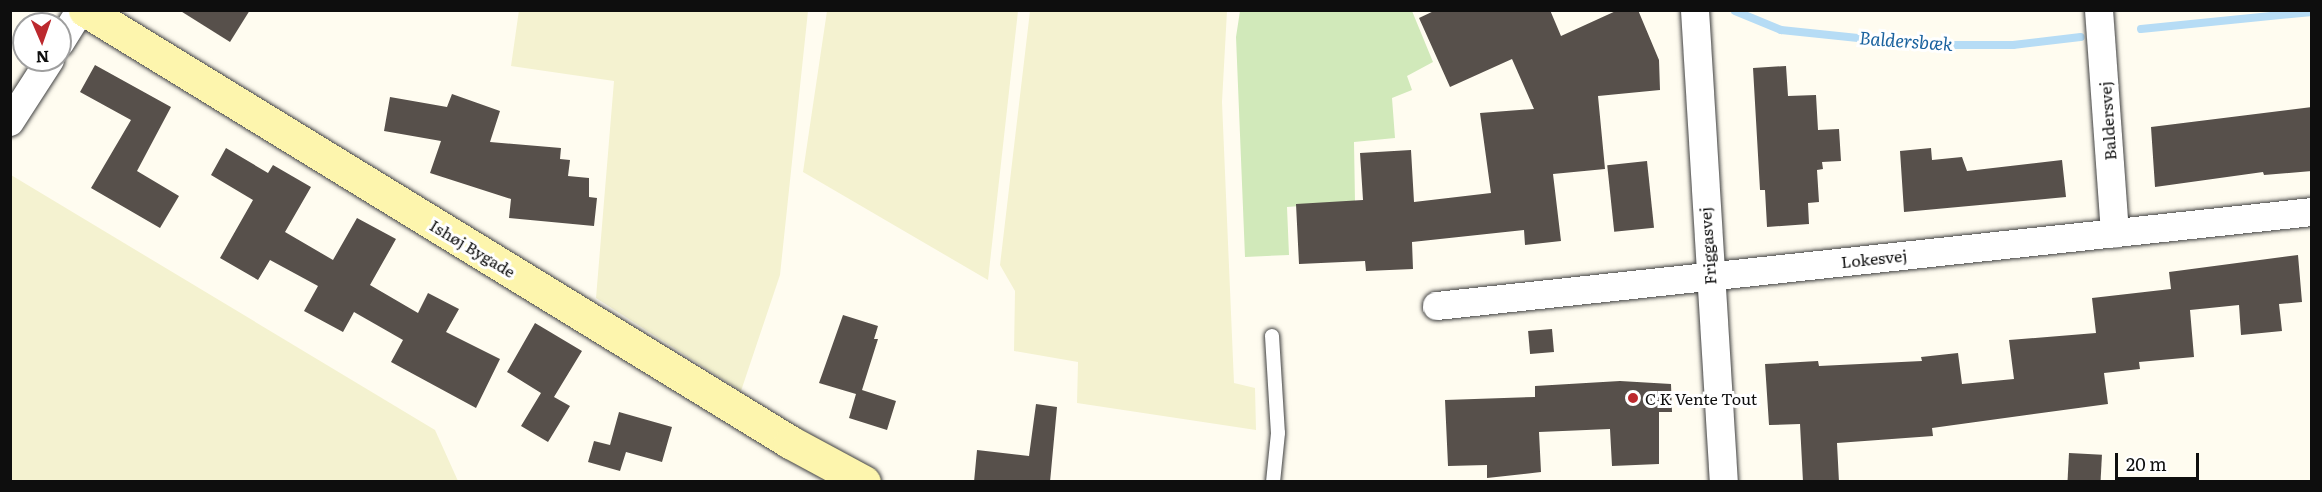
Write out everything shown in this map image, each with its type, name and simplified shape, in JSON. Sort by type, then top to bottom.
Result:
[{"type":"street","name":"Ishøj Bygade","points":[[72,26],[83,10],[790,442],[864,482]]},
{"type":"street","name":"Friggasvej","points":[[1695,10],[1709,276],[1724,482]]},
{"type":"street","name":"Baldersvej","points":[[2099,10],[2115,232]]},
{"type":"street","points":[[10,122],[42,72]]},
{"type":"street","name":"Lokesvej","points":[[1437,306],[2312,212]]},
{"type":"lane","points":[[1272,336],[1278,433],[1273,482]]},
{"type":"shaded area","points":[[519,10],[808,11],[780,275],[741,391],[596,298],[614,81],[511,66]]},
{"type":"shaded area","points":[[827,11],[1018,11],[988,280],[803,172]]},
{"type":"shaded area","points":[[1030,11],[1227,11],[1222,102],[1234,383],[1255,388],[1256,430],[1077,403],[1078,362],[1014,351],[1015,291],[1000,265]]},
{"type":"shaded area","points":[[11,175],[435,430],[458,481],[11,481]]},
{"type":"green space","points":[[1240,11],[1412,11],[1433,62],[1407,76],[1412,90],[1392,98],[1395,138],[1354,142],[1355,202],[1287,207],[1289,255],[1245,257],[1236,37]]},
{"type":"building","points":[[179,10],[250,10],[230,42]]},
{"type":"building","points":[[1436,10],[1550,10],[1561,36],[1618,10],[1638,10],[1659,60],[1660,90],[1598,96],[1605,169],[1553,174],[1561,241],[1525,245],[1524,230],[1412,242],[1413,269],[1366,271],[1365,261],[1299,264],[1296,204],[1363,200],[1360,153],[1411,150],[1414,202],[1491,193],[1480,113],[1534,109],[1512,59],[1450,87],[1419,18]]},
{"type":"building","points":[[95,65],[171,107],[137,171],[179,196],[160,228],[91,188],[131,120],[80,92]]},
{"type":"building","points":[[1786,66],[1788,96],[1816,95],[1818,130],[1839,129],[1841,161],[1822,162],[1823,169],[1817,170],[1819,202],[1808,203],[1809,224],[1767,227],[1765,190],[1760,190],[1753,68]]},
{"type":"building","points":[[452,94],[500,111],[490,142],[561,148],[560,159],[570,160],[568,176],[589,178],[589,197],[597,198],[594,226],[509,218],[511,199],[430,173],[441,141],[384,131],[390,97],[447,107]]},
{"type":"building","points":[[2312,107],[2312,171],[2264,175],[2263,172],[2155,187],[2151,127]]},
{"type":"building","points":[[226,148],[268,173],[273,165],[311,187],[285,232],[333,260],[357,218],[396,239],[370,285],[418,313],[428,293],[459,309],[446,332],[500,359],[476,408],[391,362],[403,340],[354,312],[343,332],[304,311],[318,286],[270,260],[258,280],[220,258],[253,200],[211,175]]},
{"type":"building","points":[[1931,148],[1932,160],[1962,157],[1967,171],[2062,160],[2066,197],[1904,212],[1900,151]]},
{"type":"building","points":[[1647,161],[1654,228],[1614,232],[1607,165]]},
{"type":"building","points":[[2298,255],[2302,302],[2279,304],[2282,331],[2241,335],[2239,305],[2190,310],[2194,357],[2139,362],[2140,369],[2104,373],[2108,404],[1932,428],[1933,436],[1837,443],[1839,482],[1803,482],[1800,424],[1769,425],[1765,364],[1818,361],[1819,366],[1922,361],[1921,357],[1958,353],[1962,384],[2014,379],[2009,340],[2096,333],[2092,298],[2171,289],[2169,272]]},
{"type":"building","points":[[843,315],[878,326],[874,339],[878,339],[862,390],[896,401],[887,430],[849,418],[856,394],[819,383]]},
{"type":"building","points":[[535,323],[582,351],[554,397],[570,406],[548,442],[521,426],[541,393],[507,372]]},
{"type":"building","points":[[1552,329],[1554,352],[1530,354],[1528,331]]},
{"type":"building","points":[[1620,381],[1671,384],[1672,412],[1659,412],[1659,464],[1612,466],[1610,429],[1539,432],[1541,472],[1487,478],[1487,465],[1448,466],[1445,400],[1535,397],[1535,386]]},
{"type":"building","points":[[1036,404],[1057,407],[1050,482],[974,482],[977,450],[1029,456]]},
{"type":"building","points":[[619,412],[672,427],[662,462],[626,452],[620,471],[588,462],[594,441],[610,445]]},
{"type":"building","points":[[2069,453],[2102,455],[2101,482],[2067,482]]},
{"type":"waterway","name":"Baldersbæk","points":[[1735,11],[1781,30],[1925,45],[2013,45],[2081,37]]},
{"type":"waterway","name":"Baldersbæk","points":[[2141,29],[2312,12]]},
{"type":"place","name":"C K Vente Tout","points":[[1633,398]]}]
